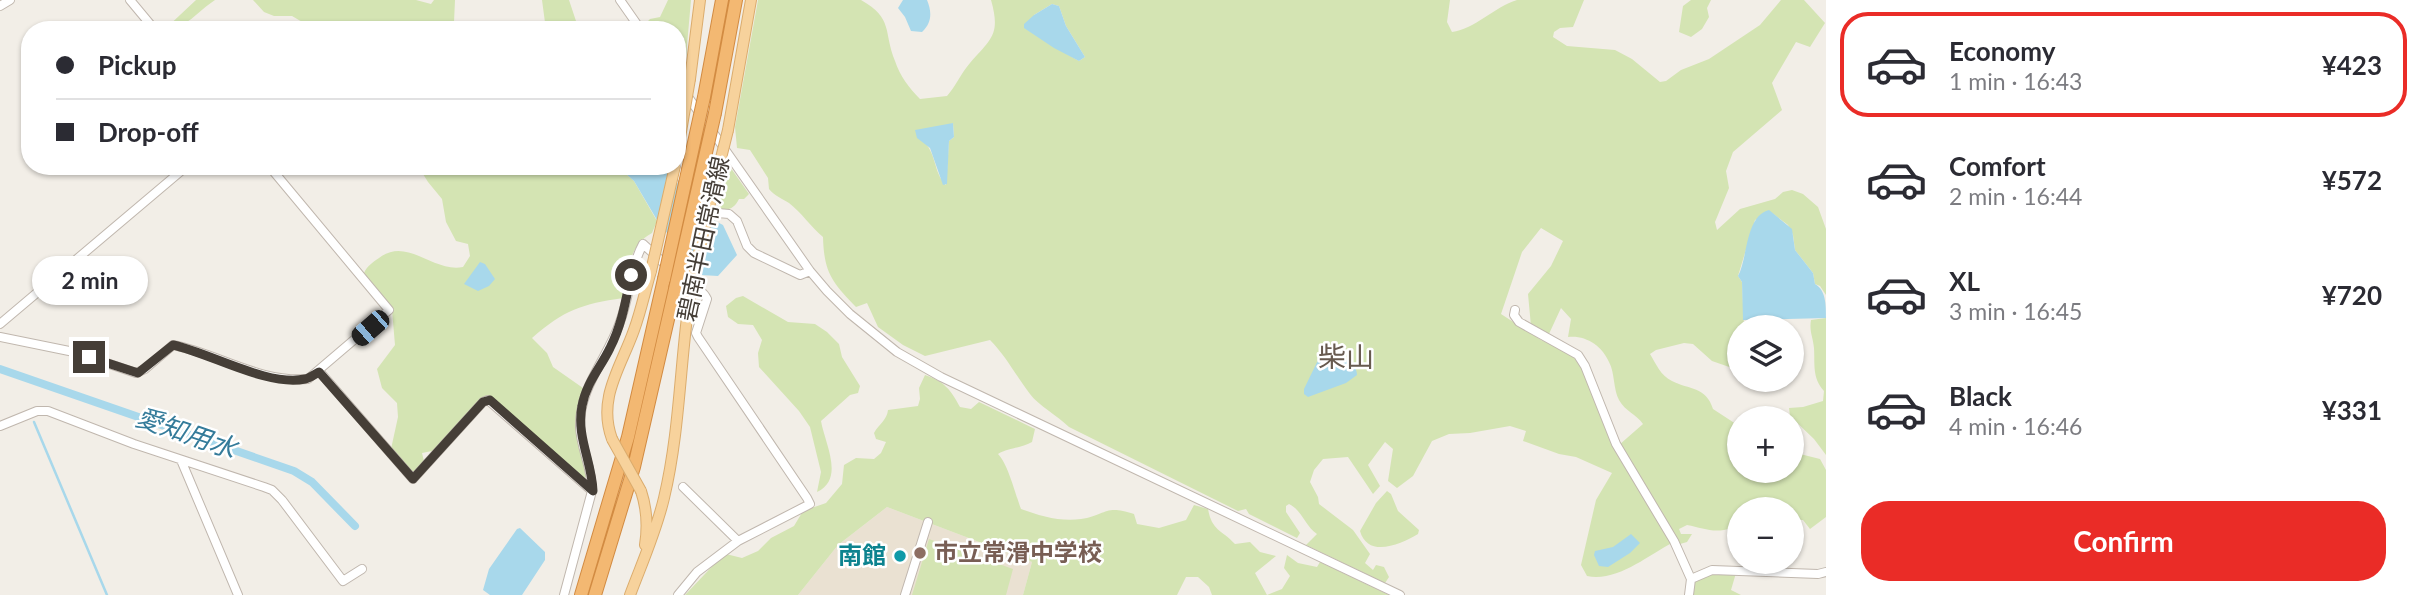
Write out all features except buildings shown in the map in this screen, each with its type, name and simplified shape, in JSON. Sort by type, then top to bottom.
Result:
[{"type":"highway","points":[[581,595],[628,437],[704,97],[722,0]]},
{"type":"highway","points":[[595,595],[634,467],[715,113],[736,0]]},
{"type":"main road","name":"碧南半田常滑線","points":[[686,106],[700,0]]},
{"type":"main road","name":"碧南半田常滑線","points":[[629,595],[656,528],[668,480],[690,294],[727,130],[751,0]]},
{"type":"main road","name":"碧南半田常滑線","points":[[643,562],[648,526],[646,509],[641,491],[612,439],[606,416],[608,396],[634,330],[651,271],[673,175]]},
{"type":"main road","points":[[641,491],[653,496],[658,494],[668,480]]},
{"type":"street","points":[[0,6],[10,0]]},
{"type":"street","points":[[130,0],[148,21]]},
{"type":"street","points":[[620,0],[635,21]]},
{"type":"street","points":[[686,94],[810,271],[850,314],[897,352],[941,377],[1400,595]]},
{"type":"street","points":[[0,324],[176,175]]},
{"type":"street","points":[[0,337],[67,350],[136,373],[145,369],[173,345],[255,373],[293,380],[308,379],[389,309],[277,175]]},
{"type":"street","points":[[680,175],[697,205],[729,214],[737,221],[747,246],[754,253],[800,275],[810,271]]},
{"type":"street","points":[[564,595],[593,491],[592,473],[580,429],[582,407],[586,391],[611,347],[622,319],[631,275],[643,244],[679,281],[699,288],[705,294],[707,299],[696,333],[810,505],[738,541],[697,572],[678,595]]},
{"type":"street","points":[[1515,310],[1514,315],[1519,322],[1578,355],[1616,444],[1674,541],[1691,579],[1689,595]]},
{"type":"street","points":[[319,372],[413,479],[483,402],[488,400],[593,491]]},
{"type":"street","points":[[0,426],[37,411],[48,411],[272,490],[282,499],[343,581],[362,569]]},
{"type":"street","points":[[181,460],[238,595]]},
{"type":"street","points":[[683,486],[738,541]]},
{"type":"street","points":[[905,595],[928,522]]},
{"type":"street","points":[[1691,579],[1712,570],[1818,574],[1826,572]]},
{"type":"shaded area","name":"市立常滑中学校","points":[[887,507],[1032,562],[1023,595],[798,595],[838,545]]},
{"type":"green space","points":[[196,0],[215,0],[188,21],[174,21]]},
{"type":"green space","points":[[253,0],[416,0],[431,4],[434,0],[455,0],[454,21],[301,21],[292,16],[274,16],[264,12]]},
{"type":"green space","points":[[542,0],[569,0],[576,21],[545,21]]},
{"type":"green space","points":[[668,0],[691,0],[686,57],[686,21],[648,21],[660,17]]},
{"type":"green space","points":[[758,0],[861,0],[879,13],[886,26],[899,72],[920,99],[947,96],[989,42],[995,21],[991,0],[1450,0],[1447,22],[1452,32],[1469,27],[1517,0],[1584,0],[1573,27],[1560,28],[1554,32],[1553,37],[1567,46],[1615,50],[1632,59],[1660,82],[1709,59],[1760,25],[1781,0],[1804,0],[1825,23],[1810,47],[1796,42],[1772,83],[1782,110],[1733,152],[1726,171],[1729,188],[1715,222],[1717,230],[1740,209],[1775,199],[1783,192],[1792,190],[1803,194],[1818,207],[1826,229],[1826,295],[1820,286],[1815,284],[1813,273],[1795,250],[1793,235],[1788,225],[1772,213],[1755,220],[1738,276],[1742,282],[1743,315],[1727,315],[1727,366],[1712,361],[1693,344],[1684,343],[1650,354],[1668,379],[1701,392],[1713,409],[1727,418],[1727,483],[1804,483],[1804,455],[1820,459],[1826,470],[1826,517],[1810,529],[1804,521],[1804,497],[1727,497],[1727,529],[1687,525],[1679,529],[1681,534],[1692,534],[1687,542],[1680,544],[1677,541],[1619,445],[1643,424],[1619,400],[1606,356],[1587,340],[1568,337],[1571,319],[1561,308],[1548,336],[1531,326],[1528,294],[1551,266],[1563,241],[1541,228],[1522,252],[1501,314],[1541,340],[1577,356],[1613,444],[1672,543],[1620,572],[1598,577],[1587,576],[1581,565],[1596,500],[1612,473],[1576,457],[1523,441],[1526,431],[1510,426],[1449,434],[1432,441],[1413,476],[1397,488],[1388,481],[1393,449],[1385,442],[1368,465],[1380,486],[1373,494],[1348,457],[1323,459],[1314,470],[1310,482],[1319,504],[1353,530],[1370,554],[1365,563],[1373,570],[1376,565],[1384,567],[1389,577],[1385,583],[1306,545],[1317,534],[1289,504],[1286,506],[1286,512],[1300,533],[1297,538],[1249,514],[1246,509],[1238,511],[1069,427],[1034,398],[990,340],[925,356],[903,345],[878,327],[867,303],[856,307],[841,291],[825,260],[823,237],[789,203],[769,189],[768,178],[750,150],[737,148],[735,127]],"holes":[[[1052,4],[1059,6],[1066,26],[1085,57],[1079,61],[1043,40],[1034,15]],[[953,123],[954,137],[949,141],[946,185],[939,175],[930,150],[922,140]]]},
{"type":"green space","points":[[1691,0],[1711,0],[1707,8],[1709,17],[1702,29],[1691,37],[1679,32],[1683,6]]},
{"type":"green space","points":[[728,164],[749,194],[744,199],[739,199],[733,207],[718,208]]},
{"type":"green space","points":[[424,175],[627,175],[634,181],[657,221],[652,233],[644,238],[633,253],[623,298],[574,310],[532,338],[547,353],[553,367],[583,388],[578,423],[589,475],[583,479],[488,398],[437,450],[422,453],[425,465],[414,476],[391,449],[398,417],[397,403],[382,388],[377,369],[395,345],[392,310],[364,273],[372,263],[389,252],[410,253],[452,267],[463,267],[470,256],[468,244],[456,241],[446,222],[442,199]]},
{"type":"green space","points":[[743,296],[788,322],[815,324],[827,332],[839,344],[842,357],[860,386],[858,393],[850,395],[821,421],[832,470],[830,479],[817,492],[821,472],[810,427],[759,367],[758,353],[762,340],[753,325],[738,324],[728,317],[726,306]]},
{"type":"green space","points":[[1826,318],[1826,455],[1804,429],[1804,407],[1823,401],[1824,391],[1815,371],[1811,320]]},
{"type":"green space","points":[[925,375],[946,387],[960,407],[971,409],[979,402],[1035,429],[1032,442],[998,454],[1008,472],[1021,509],[1066,520],[1117,510],[1134,514],[1137,524],[1159,528],[1186,520],[1194,505],[1208,509],[1215,526],[1235,544],[1250,542],[1260,552],[1276,556],[1255,573],[1267,595],[1212,595],[1209,587],[1198,577],[1186,577],[1177,595],[1023,595],[1032,562],[887,507],[838,545],[798,595],[685,595],[722,556],[726,554],[742,558],[758,551],[771,538],[794,526],[803,511],[826,503],[842,484],[844,465],[856,458],[874,459],[881,453],[886,442],[876,439],[874,433],[888,410],[918,406],[919,388]]},
{"type":"green space","points":[[1387,491],[1398,511],[1419,530],[1418,534],[1403,542],[1377,547],[1364,540],[1360,531],[1376,503]]},
{"type":"green space","points":[[929,539],[1013,569],[1006,595],[912,595]]},
{"type":"green space","points":[[1287,555],[1298,563],[1317,567],[1320,562],[1389,595],[1267,595],[1282,589],[1290,576],[1284,568]]},
{"type":"green space","points":[[1710,574],[1736,574],[1731,590],[1741,595],[1691,595],[1693,583]]},
{"type":"water","points":[[903,0],[927,0],[930,17],[922,32],[911,31],[898,8]]},
{"type":"water","points":[[1052,4],[1059,6],[1066,26],[1085,57],[1079,61],[1024,28],[1024,24],[1034,15]]},
{"type":"water","points":[[953,123],[954,137],[949,141],[947,184],[943,185],[930,148],[917,138],[915,130]]},
{"type":"water","points":[[627,175],[673,175],[694,210],[723,225],[737,255],[718,276],[691,272],[674,252],[667,233],[634,181]]},
{"type":"water","points":[[1769,210],[1792,229],[1795,250],[1813,273],[1815,284],[1823,294],[1826,318],[1804,319],[1804,315],[1743,315],[1742,282],[1738,276],[1751,229],[1761,214]]},
{"type":"water","points":[[480,262],[485,264],[495,279],[489,286],[478,291],[464,284]]},
{"type":"water","points":[[1324,353],[1350,362],[1357,375],[1346,383],[1308,397],[1304,394],[1304,389]]},
{"type":"water","points":[[520,528],[545,552],[545,560],[522,595],[490,595],[483,590],[489,569]]},
{"type":"water","points":[[1631,534],[1640,543],[1630,553],[1608,567],[1599,566],[1595,551],[1613,547]]},
{"type":"waterway","name":"愛知用水","points":[[0,369],[294,471],[312,482],[355,526]]},
{"type":"waterway","points":[[34,422],[107,595]]},
{"type":"place","name":"市立常滑中学校","points":[[920,553]]},
{"type":"place","name":"南館","points":[[900,556]]},
{"type":"district","name":"柴山","points":[[1346,357]]},
{"type":"route","points":[[89,357],[138,373],[170,346],[177,345],[255,373],[293,380],[308,379],[319,372],[413,479],[483,402],[490,400],[593,491],[592,473],[580,429],[582,407],[586,391],[611,347],[622,319],[631,275]]}]
